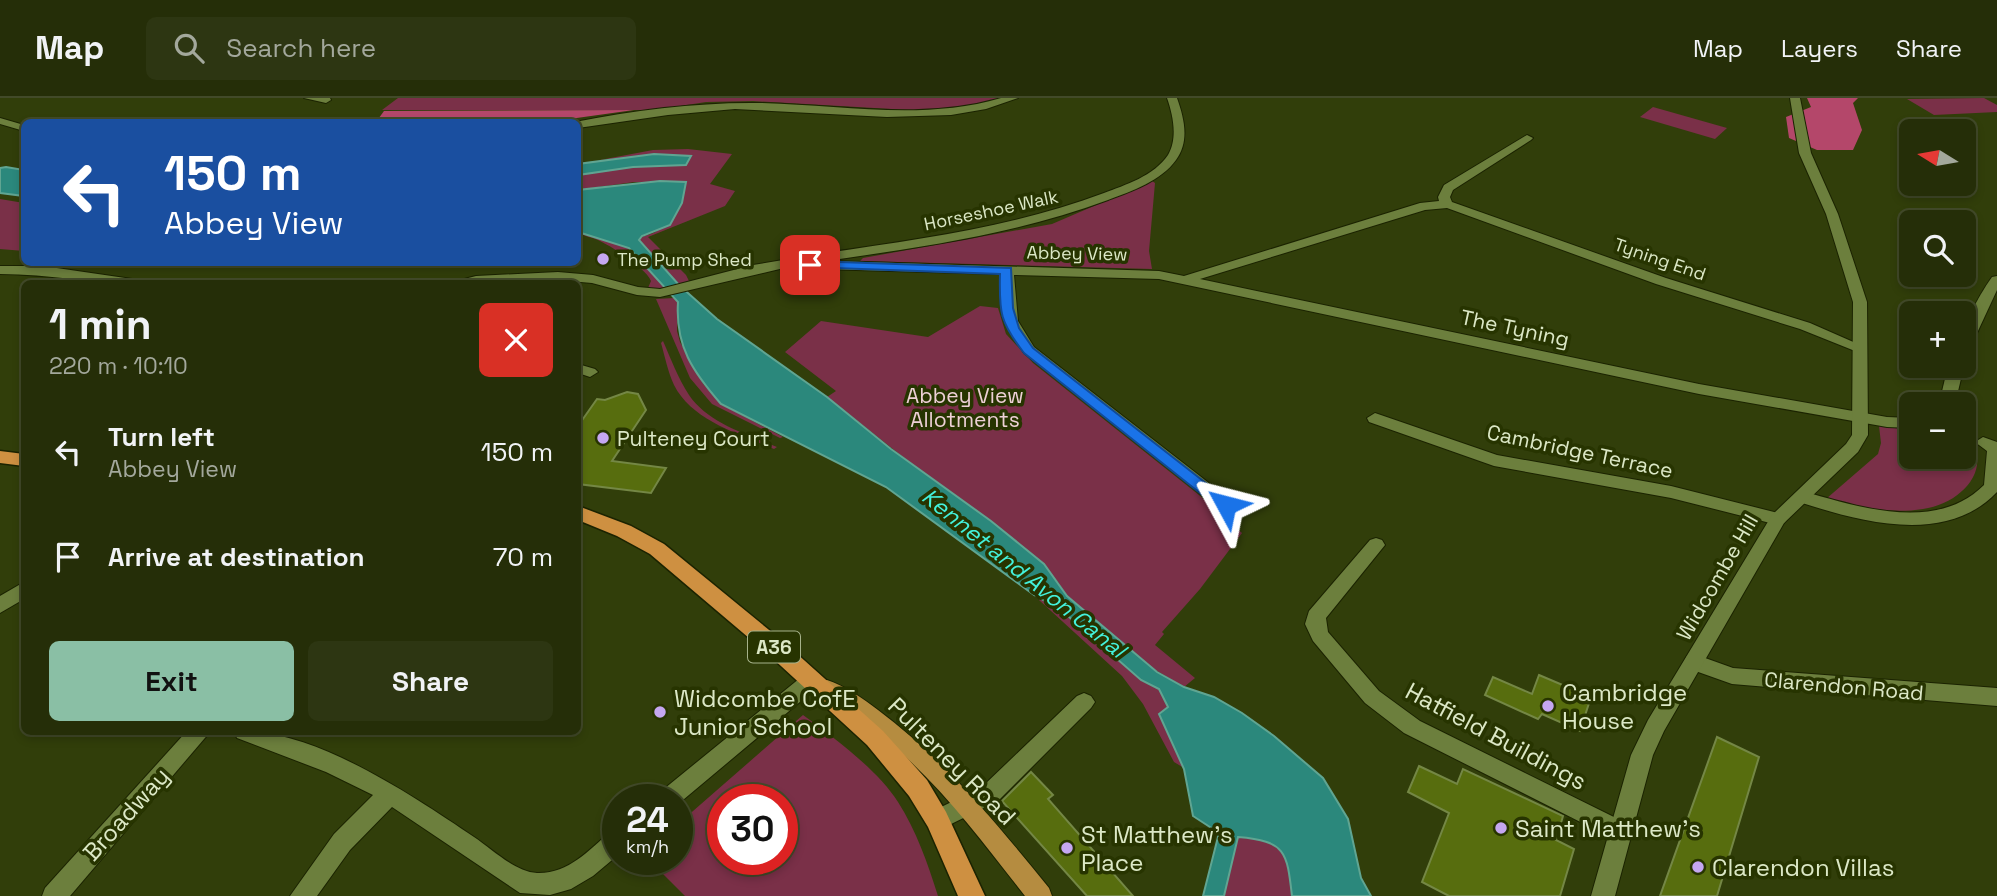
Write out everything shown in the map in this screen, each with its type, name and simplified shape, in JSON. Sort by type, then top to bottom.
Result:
[{"type":"highway","points":[[0,457],[21,460]]},
{"type":"highway","name":"Pulteney Road","points":[[581,514],[624,531],[657,549],[811,680],[895,759],[918,788],[937,820]]},
{"type":"highway","name":"A36","points":[[937,820],[968,881],[972,896]]},
{"type":"main road","name":"Pulteney Road","points":[[811,680],[858,704],[906,747],[967,807],[1040,896]]},
{"type":"street","points":[[309,98],[326,100]]},
{"type":"street","points":[[581,125],[725,106],[960,112],[1013,98]]},
{"type":"street","name":"Horseshoe Walk","points":[[784,264],[1028,223],[1073,210],[1133,186],[1163,167],[1178,148],[1180,135],[1172,98]]},
{"type":"street","name":"Widcombe Hill","points":[[1603,896],[1642,755],[1778,519],[1852,448],[1860,435],[1860,302],[1832,214],[1802,144],[1796,98]]},
{"type":"street","points":[[0,121],[21,127]]},
{"type":"street","points":[[1447,204],[1444,197],[1448,188],[1527,138]]},
{"type":"street","name":"Tyning End","points":[[1186,279],[1424,206],[1447,204],[1467,208],[1661,281],[1805,326],[1860,348]]},
{"type":"street","points":[[476,280],[558,276],[593,279],[637,291],[660,293],[718,277],[784,264]]},
{"type":"street","name":"Abbey View","points":[[784,264],[1159,275]]},
{"type":"street","points":[[0,270],[21,269],[108,280]]},
{"type":"street","points":[[1007,270],[1006,308],[1012,329],[1029,351],[1226,505]]},
{"type":"street","name":"The Tyning","points":[[1159,275],[1699,389],[1862,418],[1899,422]]},
{"type":"street","points":[[1976,314],[1981,300],[1997,280]]},
{"type":"street","name":"Cambridge Terrace","points":[[1375,418],[1494,460],[1671,492],[1778,519]]},
{"type":"street","points":[[1801,497],[1851,512],[1901,518],[1945,515],[1973,504],[1992,487],[1992,446]]},
{"type":"street","name":"Hatfield Buildings","points":[[1376,545],[1316,616],[1315,624],[1320,636],[1372,697],[1412,727],[1619,831]]},
{"type":"street","points":[[0,606],[21,591]]},
{"type":"street","name":"Clarendon Road","points":[[1694,662],[1732,676],[1997,697]]},
{"type":"street","points":[[686,784],[811,680]]},
{"type":"street","points":[[937,820],[990,794],[1084,702]]},
{"type":"street","name":"Broadway","points":[[54,896],[196,735]]},
{"type":"street","points":[[253,735],[334,765],[391,793],[520,882],[537,886],[556,885],[577,874],[602,853]]},
{"type":"street","points":[[302,896],[342,842],[391,793]]},
{"type":"green space","points":[[398,98],[1000,98],[958,109],[926,111],[753,101],[706,102],[655,110],[382,110]]},
{"type":"green space","points":[[1984,98],[1997,105],[1997,112],[1934,115],[1907,99]]},
{"type":"green space","points":[[1653,107],[1727,128],[1715,139],[1640,117]]},
{"type":"green space","points":[[688,149],[732,154],[710,184],[735,191],[725,206],[648,237],[686,275],[689,281],[679,285],[639,240],[655,232],[677,209],[686,182],[634,182],[581,190],[581,175],[633,167],[686,165],[668,154],[600,160],[653,150]]},
{"type":"green space","points":[[1152,181],[1155,183],[1149,251],[1152,269],[860,261],[863,258],[1052,224]]},
{"type":"green space","points":[[0,199],[21,202],[21,251],[0,249]]},
{"type":"green space","points":[[581,233],[629,248],[666,288],[648,288],[651,281],[635,264],[604,243]]},
{"type":"green space","points":[[674,298],[678,302],[677,331],[680,342],[704,385],[721,404],[783,437],[780,438],[712,404],[690,378],[656,299]]},
{"type":"green space","name":"Abbey View Allotments","points":[[980,306],[998,308],[1006,334],[1033,363],[1199,495],[1242,533],[1200,589],[1162,632],[1164,634],[1155,645],[1195,678],[1184,687],[1152,668],[1067,596],[1058,582],[991,521],[922,472],[827,397],[836,391],[785,352],[821,321],[928,337]]},
{"type":"green space","points":[[663,341],[681,382],[697,405],[729,427],[777,447],[774,449],[732,432],[692,408],[674,385],[661,343]]},
{"type":"green space","points":[[1879,426],[1899,428],[1899,469],[1976,469],[1976,455],[1977,458],[1976,470],[1962,491],[1938,506],[1923,509],[1874,509],[1826,499],[1878,454],[1881,443]]},
{"type":"green space","points":[[1039,598],[1060,609],[1141,680],[1159,689],[1168,707],[1159,714],[1184,768],[1174,762],[1143,704],[1122,676]]},
{"type":"green space","points":[[803,715],[854,755],[879,778],[898,802],[916,836],[938,896],[685,896],[664,875],[693,875],[693,811],[707,799],[707,875],[798,875],[798,784],[724,784]]},
{"type":"green space","points":[[1237,837],[1266,842],[1281,851],[1288,868],[1292,896],[1224,896]]},
{"type":"shaded area","points":[[1807,98],[1858,98],[1853,103],[1862,130],[1853,150],[1817,150],[1789,138],[1786,117],[1811,107]]},
{"type":"shaded area","points":[[634,110],[570,119],[378,119],[384,111]]},
{"type":"water","points":[[654,154],[691,156],[686,165],[633,167],[581,175],[581,164]]},
{"type":"water","points":[[0,168],[21,170],[21,196],[0,193]]},
{"type":"water","name":"Kennet and Avon Canal","points":[[660,181],[686,182],[682,203],[670,225],[642,236],[639,240],[679,285],[717,319],[827,397],[891,449],[991,521],[1044,564],[1067,596],[1157,672],[1184,687],[1214,697],[1242,713],[1323,778],[1348,819],[1361,878],[1371,896],[1292,896],[1288,869],[1281,852],[1266,842],[1238,837],[1224,896],[1203,896],[1219,833],[1193,816],[1184,769],[1159,714],[1168,707],[1159,689],[1141,680],[1060,609],[1034,595],[886,487],[721,404],[688,358],[680,332],[678,302],[629,248],[581,233],[581,190]]},
{"type":"building","name":"Pulteney Court","points":[[627,392],[638,394],[646,410],[612,461],[666,468],[651,493],[581,484],[581,422],[597,399],[605,400]]},
{"type":"building","name":"Cambridge House","points":[[1539,675],[1591,697],[1580,731],[1542,714],[1538,719],[1485,695],[1493,677],[1532,694]]},
{"type":"building","points":[[1717,737],[1759,757],[1717,896],[1660,896]]},
{"type":"building","name":"Saint Matthew's","points":[[1419,766],[1457,784],[1463,769],[1563,816],[1556,840],[1574,849],[1560,896],[1449,896],[1422,882],[1449,813],[1408,792]]},
{"type":"building","name":"St Matthew's Place","points":[[1031,772],[1053,795],[1048,799],[1133,896],[1087,896],[1002,801]]},
{"type":"place","name":"The Pump Shed","points":[[603,259]]},
{"type":"place","name":"Pulteney Court","points":[[603,438]]},
{"type":"place","name":"Cambridge House","points":[[1548,706]]},
{"type":"place","name":"Widcombe CofE Junior School","points":[[660,712]]},
{"type":"place","name":"Saint Matthew's","points":[[1501,828]]},
{"type":"place","name":"St Matthew's Place","points":[[1067,848]]},
{"type":"place","name":"Clarendon Villas","points":[[1698,867]]},
{"type":"route","points":[[810,265],[1007,270],[1006,308],[1012,329],[1029,351],[1226,505]]}]
